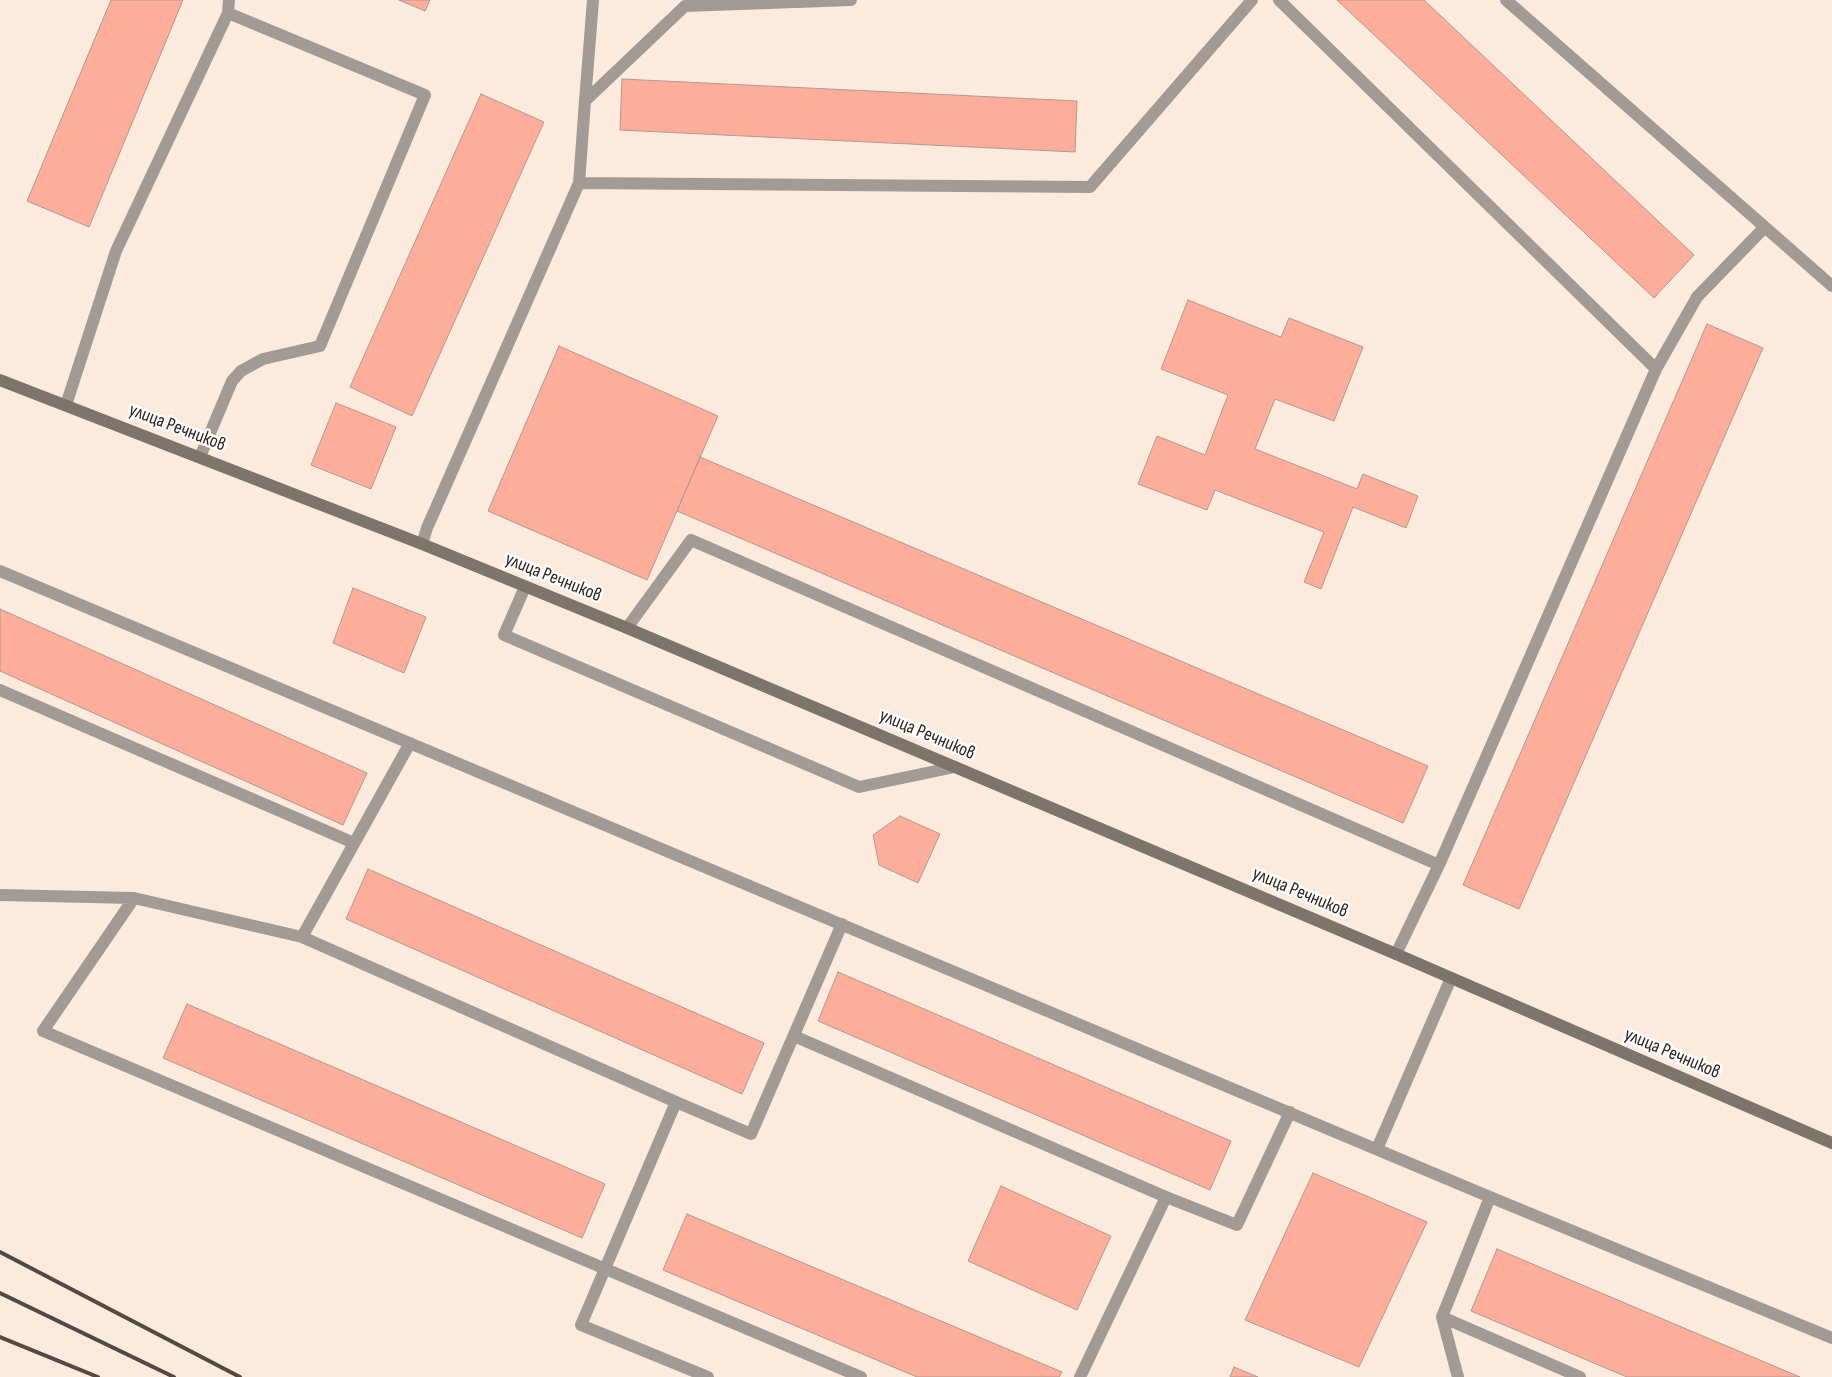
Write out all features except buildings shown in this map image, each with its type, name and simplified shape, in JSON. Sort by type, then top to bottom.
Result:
[{"type":"street","points":[[66,405],[116,251],[228,13],[229,0]]},
{"type":"street","points":[[422,544],[427,528],[579,182],[593,0]]},
{"type":"street","points":[[585,101],[685,6],[851,0]]},
{"type":"street","points":[[579,182],[1090,188],[1252,0]]},
{"type":"street","points":[[1279,0],[1656,369]]},
{"type":"street","points":[[1506,0],[1832,286]]},
{"type":"street","points":[[200,457],[232,381],[241,371],[263,359],[320,346],[425,95],[228,13]]},
{"type":"street","points":[[1396,954],[1439,865],[1656,369],[1697,297],[1764,228]]},
{"type":"street","name":"улица Речников","points":[[0,380],[422,544],[628,628],[1396,954],[1832,1143]]},
{"type":"street","points":[[628,628],[692,540],[1439,865]]},
{"type":"street","points":[[0,571],[1490,1197],[1832,1338]]},
{"type":"street","points":[[525,587],[504,636],[860,787],[955,767]]},
{"type":"street","points":[[0,690],[354,843]]},
{"type":"street","points":[[302,937],[410,743]]},
{"type":"street","points":[[0,895],[134,898],[302,937],[751,1134],[842,924]]},
{"type":"street","points":[[134,898],[43,1031],[861,1377]]},
{"type":"street","points":[[1377,1149],[1451,978]]},
{"type":"street","points":[[794,1036],[1166,1197],[1237,1224],[1290,1112]]},
{"type":"street","points":[[676,1102],[581,1325],[708,1377]]},
{"type":"street","points":[[1080,1377],[1166,1197]]},
{"type":"street","points":[[1458,1377],[1442,1317],[1490,1197]]},
{"type":"street","points":[[1442,1317],[1580,1377]]},
{"type":"railway","points":[[0,1252],[240,1377]]},
{"type":"railway","points":[[0,1293],[174,1377]]},
{"type":"railway","points":[[0,1337],[98,1377]]}]
